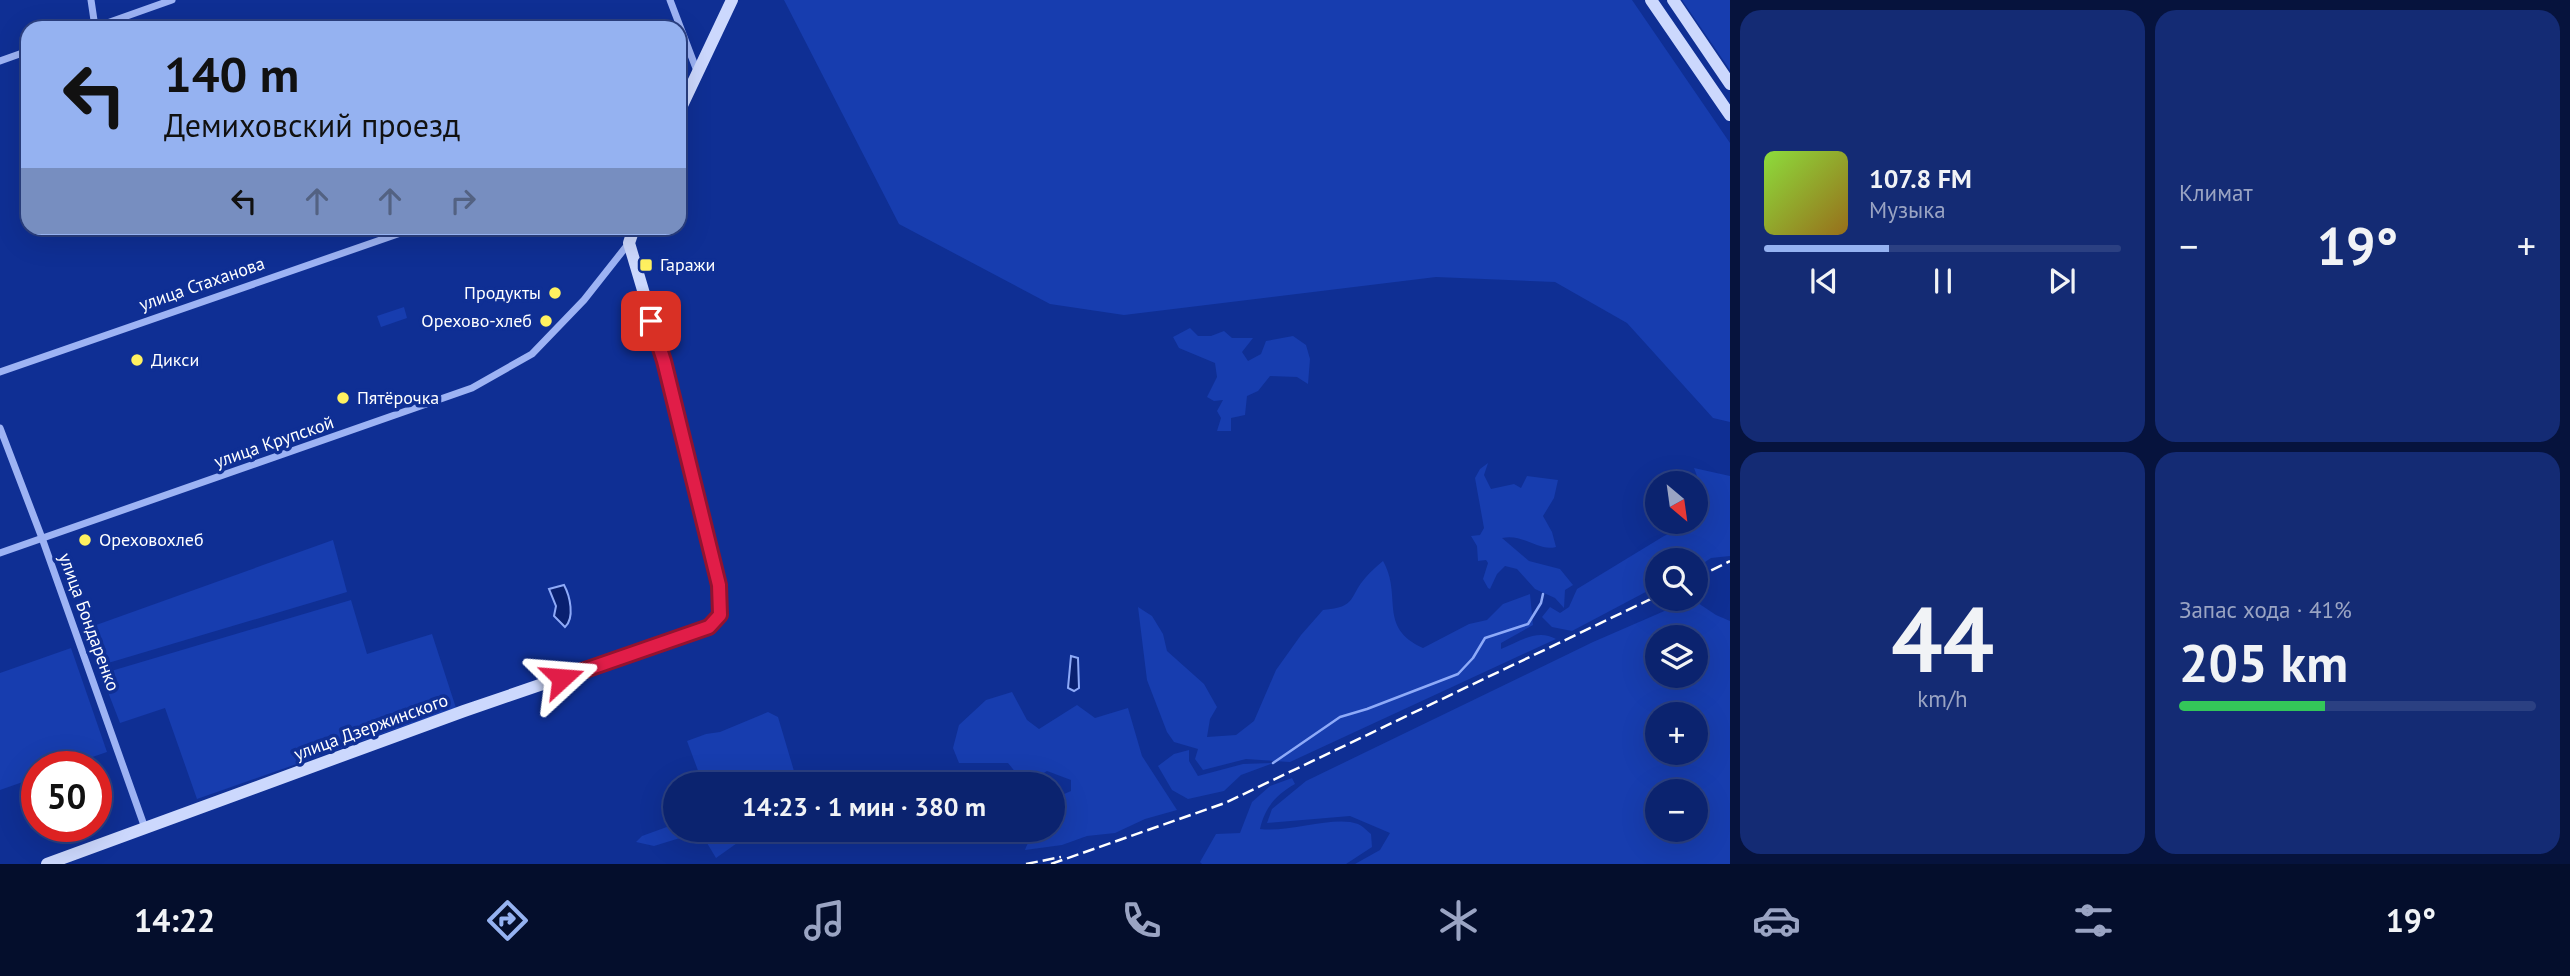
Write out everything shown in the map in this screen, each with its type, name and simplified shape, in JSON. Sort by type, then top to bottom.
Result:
[{"type":"main road","points":[[686,96],[732,0]]},
{"type":"main road","points":[[1651,0],[1730,115]]},
{"type":"main road","points":[[1673,0],[1730,83]]},
{"type":"main road","points":[[629,243],[632,235]]},
{"type":"main road","name":"улица Дзержинского","points":[[47,864],[464,711],[709,627],[720,615],[719,585],[664,361],[629,243]]},
{"type":"street","points":[[91,0],[93,21]]},
{"type":"street","points":[[114,21],[172,0]]},
{"type":"street","points":[[670,0],[678,21]]},
{"type":"street","points":[[686,43],[697,72]]},
{"type":"street","points":[[0,61],[21,54]]},
{"type":"street","name":"улица Стаханова","points":[[0,372],[395,235]]},
{"type":"street","name":"улица Крупской","points":[[0,553],[472,388],[522,362],[540,346],[584,300],[629,243]]},
{"type":"street","name":"улица Бондаренко","points":[[0,428],[145,828]]},
{"type":"shaded area","points":[[784,0],[1632,0],[1730,143],[1730,422],[1713,418],[1627,323],[1555,282],[1436,277],[1124,315],[1050,304],[899,224]]},
{"type":"shaded area","points":[[1682,0],[1730,0],[1730,70]]},
{"type":"shaded area","points":[[404,307],[407,318],[381,327],[377,316]]},
{"type":"shaded area","points":[[1190,328],[1198,336],[1211,336],[1224,331],[1232,338],[1253,338],[1242,352],[1248,361],[1261,354],[1266,341],[1293,336],[1306,345],[1310,359],[1308,384],[1297,377],[1270,376],[1258,391],[1247,396],[1245,415],[1231,418],[1231,431],[1217,431],[1221,418],[1217,411],[1223,400],[1214,401],[1207,397],[1217,377],[1215,363],[1179,348],[1173,337]]},
{"type":"shaded area","points":[[1488,463],[1484,475],[1491,489],[1514,484],[1521,488],[1527,476],[1558,480],[1554,498],[1543,516],[1552,532],[1556,547],[1543,547],[1517,538],[1502,538],[1529,561],[1560,569],[1573,585],[1565,590],[1564,608],[1555,598],[1535,589],[1517,569],[1505,566],[1497,574],[1490,589],[1483,579],[1488,563],[1486,560],[1478,561],[1477,546],[1471,536],[1480,535],[1484,528],[1475,478],[1480,469]]},
{"type":"shaded area","points":[[1708,471],[1730,476],[1730,556],[1708,560],[1708,548],[1645,548],[1645,592],[1572,631],[1552,627],[1542,617],[1550,607],[1560,613],[1569,607],[1577,589],[1664,536],[1708,534]]},
{"type":"shaded area","points":[[333,540],[347,592],[98,666],[85,629]]},
{"type":"shaded area","points":[[1383,561],[1389,574],[1395,620],[1409,640],[1423,648],[1469,624],[1487,620],[1503,604],[1530,594],[1533,625],[1501,643],[1501,649],[1535,635],[1556,639],[1290,762],[1246,759],[1203,770],[1195,759],[1198,749],[1174,742],[1167,732],[1147,680],[1138,607],[1152,616],[1163,634],[1167,651],[1204,684],[1217,707],[1210,719],[1207,737],[1236,735],[1254,721],[1276,670],[1301,635],[1323,610],[1347,604],[1360,584]]},
{"type":"shaded area","points":[[564,585],[571,613],[565,627],[554,616],[556,606],[549,589]]},
{"type":"shaded area","points":[[351,600],[367,654],[432,634],[456,708],[197,799],[165,708],[120,723],[101,674]]},
{"type":"shaded area","points":[[1708,610],[1730,621],[1730,864],[1355,864],[1380,850],[1390,833],[1350,816],[1267,823],[1272,809],[1306,781],[1593,642],[1664,611]]},
{"type":"shaded area","points":[[71,648],[107,751],[21,751],[21,783],[0,790],[0,673]]},
{"type":"shaded area","points":[[1071,656],[1078,658],[1079,688],[1074,691],[1068,688]]},
{"type":"shaded area","points":[[1012,692],[1027,720],[1039,729],[1077,705],[1095,718],[1128,708],[1142,756],[1177,810],[1145,819],[1115,833],[1087,836],[1062,845],[1025,850],[1029,842],[1065,842],[1065,794],[1071,791],[1071,780],[1065,778],[1065,772],[1015,772],[1008,763],[959,763],[953,748],[959,725],[986,700]]},
{"type":"shaded area","points":[[768,712],[778,717],[794,772],[699,772],[687,741],[720,732]]},
{"type":"shaded area","points":[[1189,750],[1189,761],[1198,776],[1243,764],[1273,763],[1241,775],[1224,791],[1188,799],[1172,790],[1158,766],[1174,754]]},
{"type":"shaded area","points":[[1292,778],[1295,784],[1272,802],[1260,829],[1348,822],[1360,825],[1371,834],[1372,847],[1346,864],[1200,862],[1216,834],[1240,833],[1252,802],[1270,786]]},
{"type":"shaded area","points":[[663,828],[663,842],[667,842],[654,846],[636,842],[642,836]]},
{"type":"shaded area","points":[[706,842],[739,842],[716,858]]},
{"type":"waterway","points":[[1273,763],[1340,717],[1458,674],[1473,658],[1485,638],[1528,624],[1541,603],[1543,594]]},
{"type":"railway","points":[[1708,572],[1730,561]]},
{"type":"railway","points":[[1051,864],[1225,803],[1645,602]]},
{"type":"railway","points":[[1026,864],[1061,857]]},
{"type":"place","name":"Гаражи","points":[[646,265]]},
{"type":"place","name":"Продукты","points":[[555,293]]},
{"type":"place","name":"Орехово-хлеб","points":[[546,321]]},
{"type":"place","name":"Дикси","points":[[137,360]]},
{"type":"place","name":"Пятёрочка","points":[[343,398]]},
{"type":"place","name":"Ореховохлеб","points":[[85,540]]},
{"type":"route","points":[[562,678],[709,627],[720,615],[719,585],[664,361],[651,321]]}]
